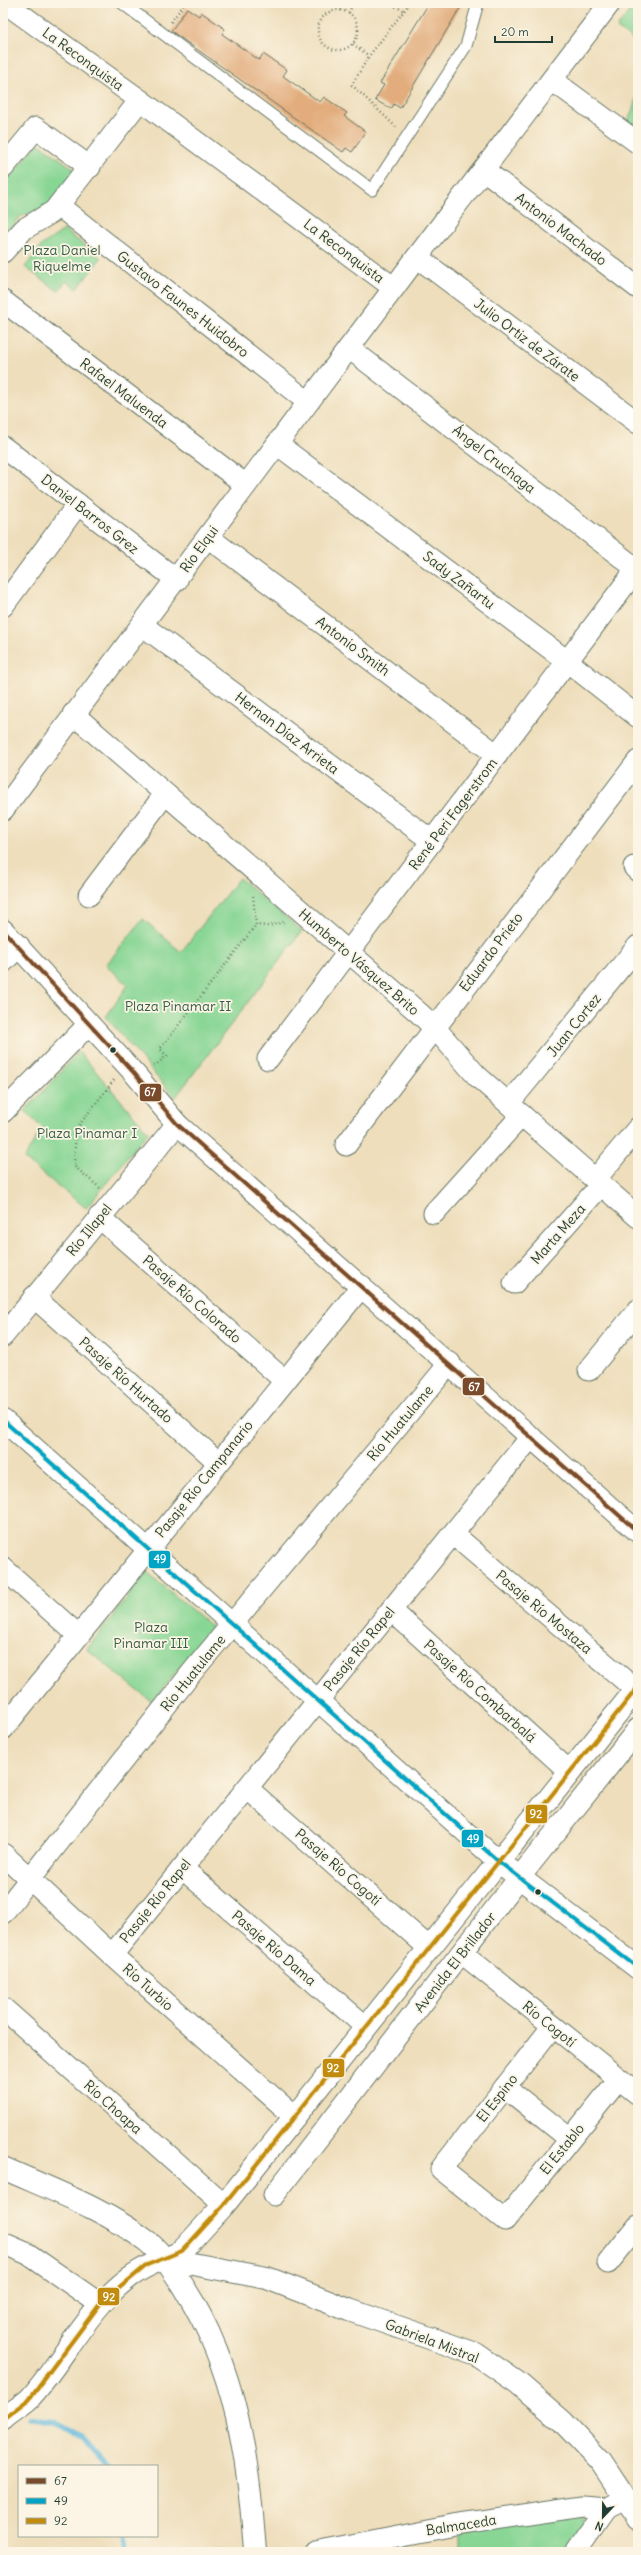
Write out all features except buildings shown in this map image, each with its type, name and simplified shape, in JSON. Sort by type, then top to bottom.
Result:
[{"type":"street","name":"La Reconquista","points":[[5,3],[140,100],[394,288],[610,3]]},
{"type":"street","points":[[552,80],[638,143]]},
{"type":"street","points":[[3,252],[24,229],[54,211],[59,206],[140,100]]},
{"type":"street","points":[[3,168],[36,128],[90,167]]},
{"type":"street","name":"Antonio Machado","points":[[484,170],[638,288]]},
{"type":"street","name":"Gustavo Faunes Huidobro","points":[[59,206],[308,402]]},
{"type":"street","name":"Julio Ortiz de Zárate","points":[[417,257],[638,423]]},
{"type":"street","name":"Río Elqui","points":[[6,801],[177,580],[246,485],[394,288]]},
{"type":"street","name":"Rafael Maluenda","points":[[3,301],[246,485]]},
{"type":"street","name":"Ángel Cruchaga","points":[[349,348],[638,569]]},
{"type":"street","name":"Sady Zañartu","points":[[277,444],[568,661],[638,717]]},
{"type":"street","name":"Daniel Barros Grez","points":[[3,447],[177,580]]},
{"type":"street","points":[[3,606],[78,504]]},
{"type":"street","name":"Antonio Smith","points":[[208,537],[497,755]]},
{"type":"street","name":"René Peri Fagerstrom","points":[[268,1059],[638,569]]},
{"type":"street","name":"Hernan Díaz Arrieta","points":[[142,625],[432,841]]},
{"type":"street","name":"Humberto Vásquez Brito","points":[[72,714],[350,952],[434,1027],[476,1076],[638,1218]]},
{"type":"street","name":"Eduardo Prieto","points":[[346,1145],[434,1027],[638,761]]},
{"type":"street","points":[[89,895],[165,794]]},
{"type":"street","points":[[3,930],[89,1024],[177,1124],[362,1286],[638,1532]]},
{"type":"street","points":[[3,962],[19,946]]},
{"type":"street","name":"Juan Cortez","points":[[434,1213],[515,1109],[638,946]]},
{"type":"street","points":[[3,1112],[89,1024]]},
{"type":"street","name":"Río Illapel","points":[[3,1336],[99,1217],[177,1124]]},
{"type":"street","name":"Marta Meza","points":[[514,1283],[598,1182],[638,1128]]},
{"type":"street","name":"Pasaje Río Colorado","points":[[99,1217],[285,1381]]},
{"type":"street","name":"Pasaje Río Campanario","points":[[7,1717],[78,1634],[362,1286]]},
{"type":"street","name":"Pasaje Río Hurtado","points":[[34,1297],[218,1462]]},
{"type":"street","points":[[589,1370],[638,1310]]},
{"type":"street","name":"Río Huatulame","points":[[3,1913],[30,1877],[233,1624],[450,1364]]},
{"type":"street","points":[[3,1420],[498,1861],[638,1968]]},
{"type":"street","name":"Pasaje Río Rapel","points":[[112,1955],[531,1437]]},
{"type":"street","name":"Pasaje Río Mostaza","points":[[453,1534],[637,1688]]},
{"type":"street","points":[[3,1568],[78,1634]]},
{"type":"street","name":"Pasaje Río Combarbalá","points":[[391,1610],[569,1771]]},
{"type":"street","name":"Avenida El Brillador","points":[[166,2259],[182,2252],[224,2205],[428,1947],[637,1688]]},
{"type":"street","name":"Avenida El Brillador","points":[[274,2195],[462,1954],[519,1878],[638,1729]]},
{"type":"street","name":"Pasaje Río Cogotí","points":[[247,1788],[428,1947]]},
{"type":"street","name":"Río Turbio","points":[[3,1854],[30,1877],[112,1955],[294,2117]]},
{"type":"street","name":"Pasaje Río Dama","points":[[182,1868],[366,2027]]},
{"type":"street","name":"Río Cogotí","points":[[462,1954],[638,2094]]},
{"type":"street","name":"Río Choapa","points":[[3,2008],[224,2205]]},
{"type":"street","name":"El Espino","points":[[505,2220],[441,2168],[552,2027]]},
{"type":"street","name":"El Establo","points":[[505,2220],[619,2080]]},
{"type":"street","points":[[505,2087],[570,2139]]},
{"type":"street","points":[[3,2168],[110,2217],[148,2242],[166,2259],[208,2329],[231,2392],[248,2464],[255,2552]]},
{"type":"street","points":[[608,2263],[638,2226]]},
{"type":"street","points":[[3,2242],[28,2254],[100,2304]]},
{"type":"street","points":[[3,2418],[29,2399],[100,2304],[147,2265],[166,2259]]},
{"type":"street","name":"Gabriela Mistral","points":[[166,2259],[268,2278],[349,2310],[476,2354],[518,2383],[562,2421],[601,2462],[616,2504],[638,2518]]},
{"type":"street","points":[[576,2552],[616,2504]]},
{"type":"street","name":"Balmaceda","points":[[316,2552],[461,2524],[583,2506],[616,2504]]},
{"type":"lane","points":[[122,3],[372,190],[466,46],[478,3]]},
{"type":"path","points":[[163,33],[185,3]]},
{"type":"path","points":[[339,3],[341,9]]},
{"type":"path","points":[[349,12],[353,3]]},
{"type":"path","points":[[388,3],[405,11]]},
{"type":"path","points":[[407,137],[352,84],[369,56],[410,3]]},
{"type":"path","points":[[341,9],[349,12],[356,19],[359,28],[358,37],[353,44],[345,49],[336,50],[327,47],[320,36],[319,23],[324,15],[341,9]]},
{"type":"path","points":[[353,44],[369,56]]},
{"type":"path","points":[[151,1069],[167,1056],[160,1049],[256,925]]},
{"type":"path","points":[[113,1201],[74,1166],[76,1129],[116,1078]]},
{"type":"green space","points":[[638,8],[638,43],[617,28],[631,9]]},
{"type":"green space","points":[[638,95],[638,133],[627,124]]},
{"type":"green space","name":"Plaza Daniel Riquelme","points":[[38,143],[77,171],[51,207],[21,216],[3,238],[3,186]]},
{"type":"green space","name":"Plaza Daniel Riquelme","points":[[64,230],[101,258],[77,289],[66,281],[58,291],[25,267],[42,245]]},
{"type":"green space","name":"Plaza Pinamar II","points":[[239,878],[302,931],[175,1098],[106,1017],[128,985],[106,965],[143,919],[181,952]]},
{"type":"green space","name":"Plaza Pinamar I","points":[[79,1052],[148,1132],[86,1208],[24,1159],[42,1128],[25,1111]]},
{"type":"green space","name":"Plaza Pinamar III","points":[[147,1572],[212,1627],[152,1702],[87,1649]]},
{"type":"green space","points":[[584,2511],[586,2525],[564,2552],[460,2552],[460,2532]]},
{"type":"waterway","points":[[29,2417],[56,2422],[80,2435],[106,2465]]},
{"type":"waterway","points":[[124,2537],[126,2552]]},
{"type":"transit line","name":"67","points":[[3,930],[134,1073],[177,1124],[638,1532]]},
{"type":"transit line","name":"49","points":[[3,1420],[498,1861],[638,1968]]},
{"type":"transit line","name":"92","points":[[3,2419],[29,2399],[100,2304],[147,2265],[182,2251],[224,2205],[638,1687]]}]
